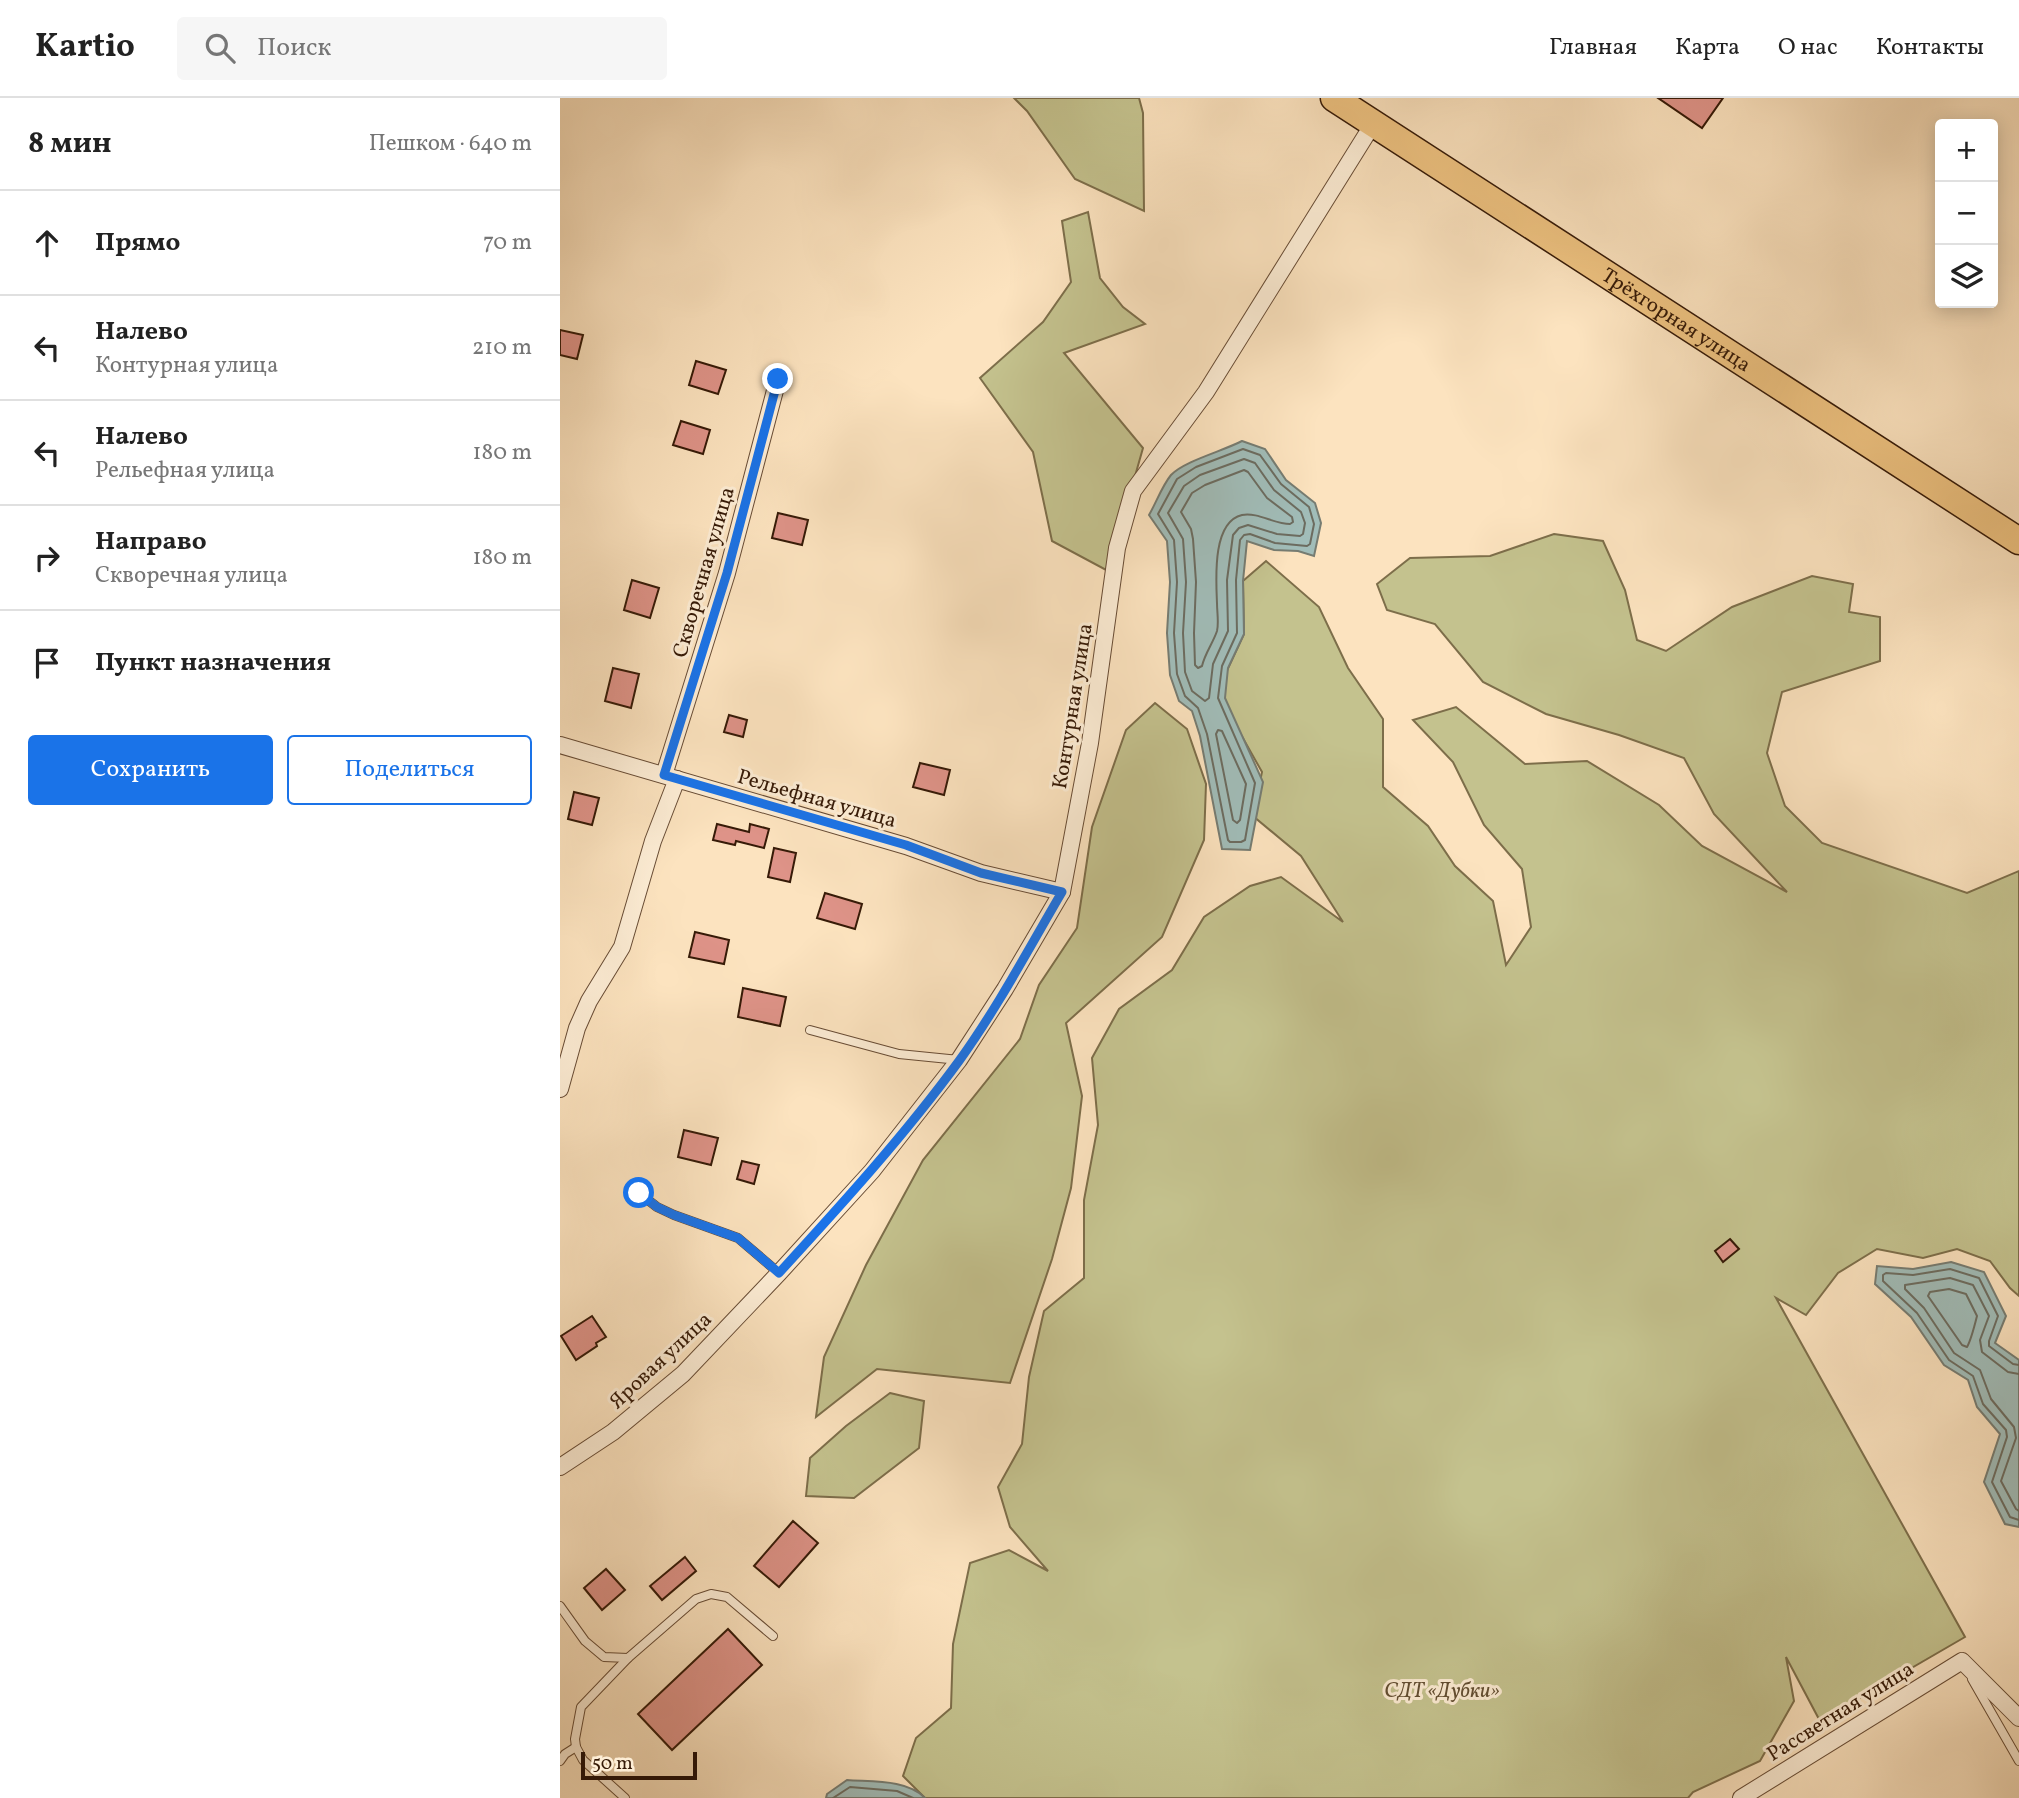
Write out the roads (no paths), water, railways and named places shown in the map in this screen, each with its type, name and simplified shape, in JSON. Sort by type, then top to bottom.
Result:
[{"type":"highway","name":"Трёхгорная улица","points":[[1335,98],[2019,541]]},
{"type":"street","name":"Контурная улица","points":[[779,1273],[872,1171],[959,1060],[1005,989],[1062,892],[1090,743],[1117,548],[1133,492],[1206,392],[1373,124]]},
{"type":"street","name":"Скворечная улица","points":[[560,1089],[589,1001],[622,947],[671,777],[778,379]]},
{"type":"street","name":"Рельефная улица","points":[[560,745],[906,845],[981,873],[1062,892]]},
{"type":"street","name":"Яровая улица","points":[[560,1467],[613,1432],[683,1374],[779,1273]]},
{"type":"street","points":[[1962,1661],[2019,1718]]},
{"type":"street","name":"Рассветная улица","points":[[1741,1798],[1962,1661]]},
{"type":"lane","points":[[810,1030],[900,1054],[959,1060]]},
{"type":"lane","points":[[639,1193],[657,1207],[674,1215],[738,1238],[779,1273]]},
{"type":"lane","points":[[625,1798],[583,1760],[576,1747],[580,1707],[628,1658],[696,1599],[711,1594],[727,1597],[773,1636]]},
{"type":"lane","points":[[560,1606],[585,1641],[604,1657],[628,1658]]},
{"type":"lane","points":[[1962,1661],[2019,1761]]},
{"type":"lane","points":[[560,1761],[576,1747]]},
{"type":"water","points":[[1242,441],[1265,449],[1286,480],[1315,503],[1321,523],[1314,556],[1298,551],[1274,550],[1247,541],[1243,581],[1244,634],[1228,668],[1225,698],[1263,782],[1250,850],[1222,849],[1200,736],[1192,711],[1179,701],[1170,675],[1167,541],[1149,515],[1165,484],[1177,470]]},
{"type":"water","points":[[1951,1262],[1984,1272],[2006,1316],[1995,1343],[2019,1360],[2019,1527],[2005,1524],[1984,1482],[2000,1434],[1977,1407],[1968,1380],[1944,1365],[1911,1317],[1875,1284],[1877,1266],[1913,1269]]},
{"type":"water","points":[[847,1780],[899,1784],[925,1798],[826,1798],[827,1794]]},
{"type":"park label","name":"СДТ «Дубки»","points":[[1442,1690]]}]
